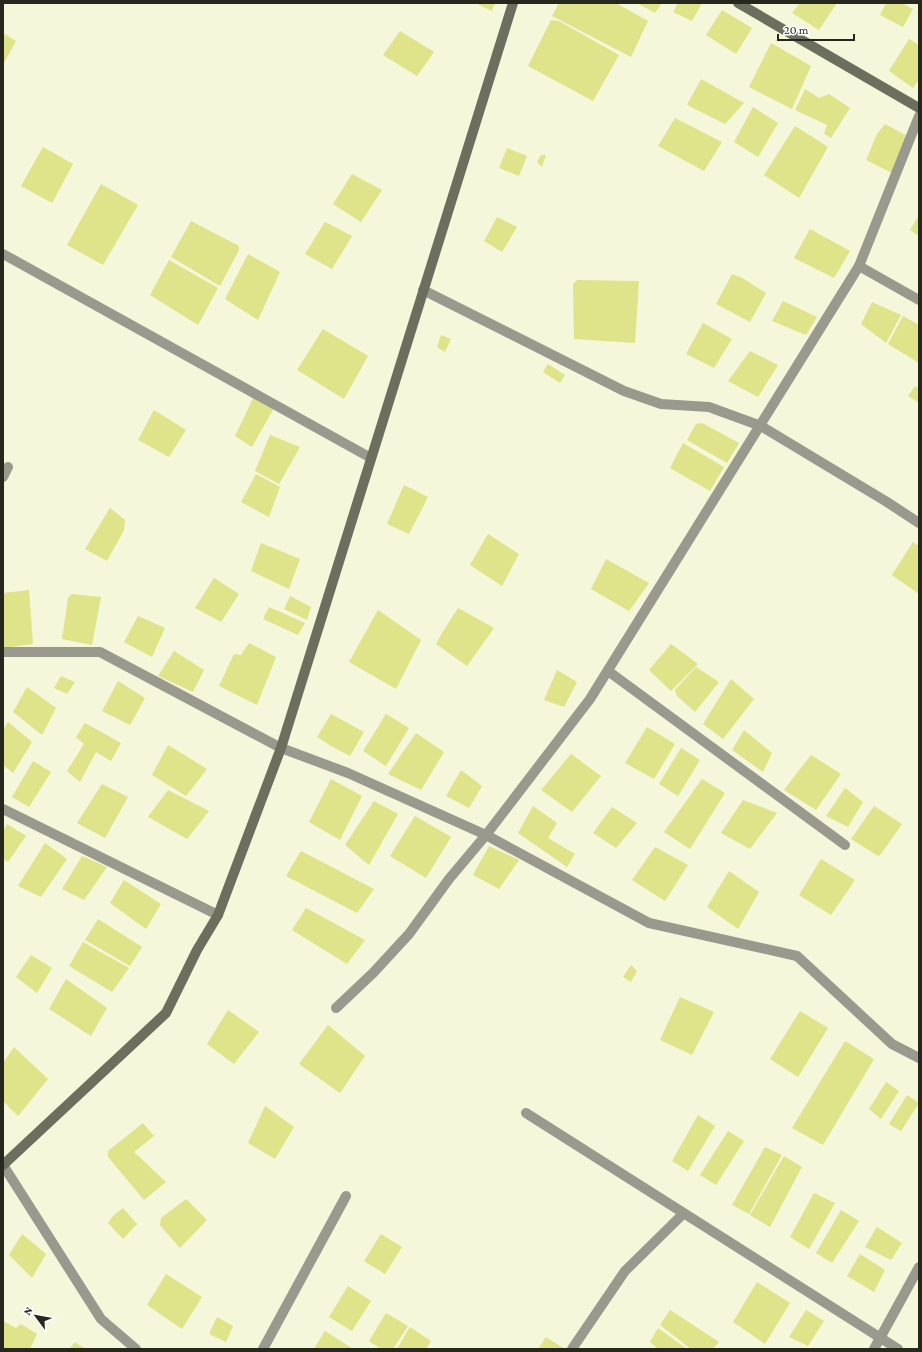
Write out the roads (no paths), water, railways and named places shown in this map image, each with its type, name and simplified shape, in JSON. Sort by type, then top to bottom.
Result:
[{"type":"main road","points":[[3,1165],[166,1013],[197,950],[218,915],[281,748],[512,3]]},
{"type":"main road","points":[[738,3],[919,108]]},
{"type":"street","points":[[336,1008],[374,972],[409,934],[449,879],[486,835],[590,699],[859,266],[919,116]]},
{"type":"street","points":[[3,254],[371,458]]},
{"type":"street","points":[[859,266],[919,300]]},
{"type":"street","points":[[423,290],[624,390],[661,404],[709,407],[761,426],[919,523]]},
{"type":"street","points":[[3,477],[8,467]]},
{"type":"street","points":[[3,652],[100,652],[281,748],[348,773],[486,835],[649,923],[797,956],[892,1044],[919,1058]]},
{"type":"street","points":[[608,671],[845,845]]},
{"type":"street","points":[[3,809],[218,915]]},
{"type":"street","points":[[526,1113],[898,1349]]},
{"type":"street","points":[[3,1165],[101,1319],[136,1349]]},
{"type":"street","points":[[262,1349],[346,1196]]},
{"type":"street","points":[[572,1349],[625,1271],[683,1214]]},
{"type":"street","points":[[874,1349],[919,1267]]}]
